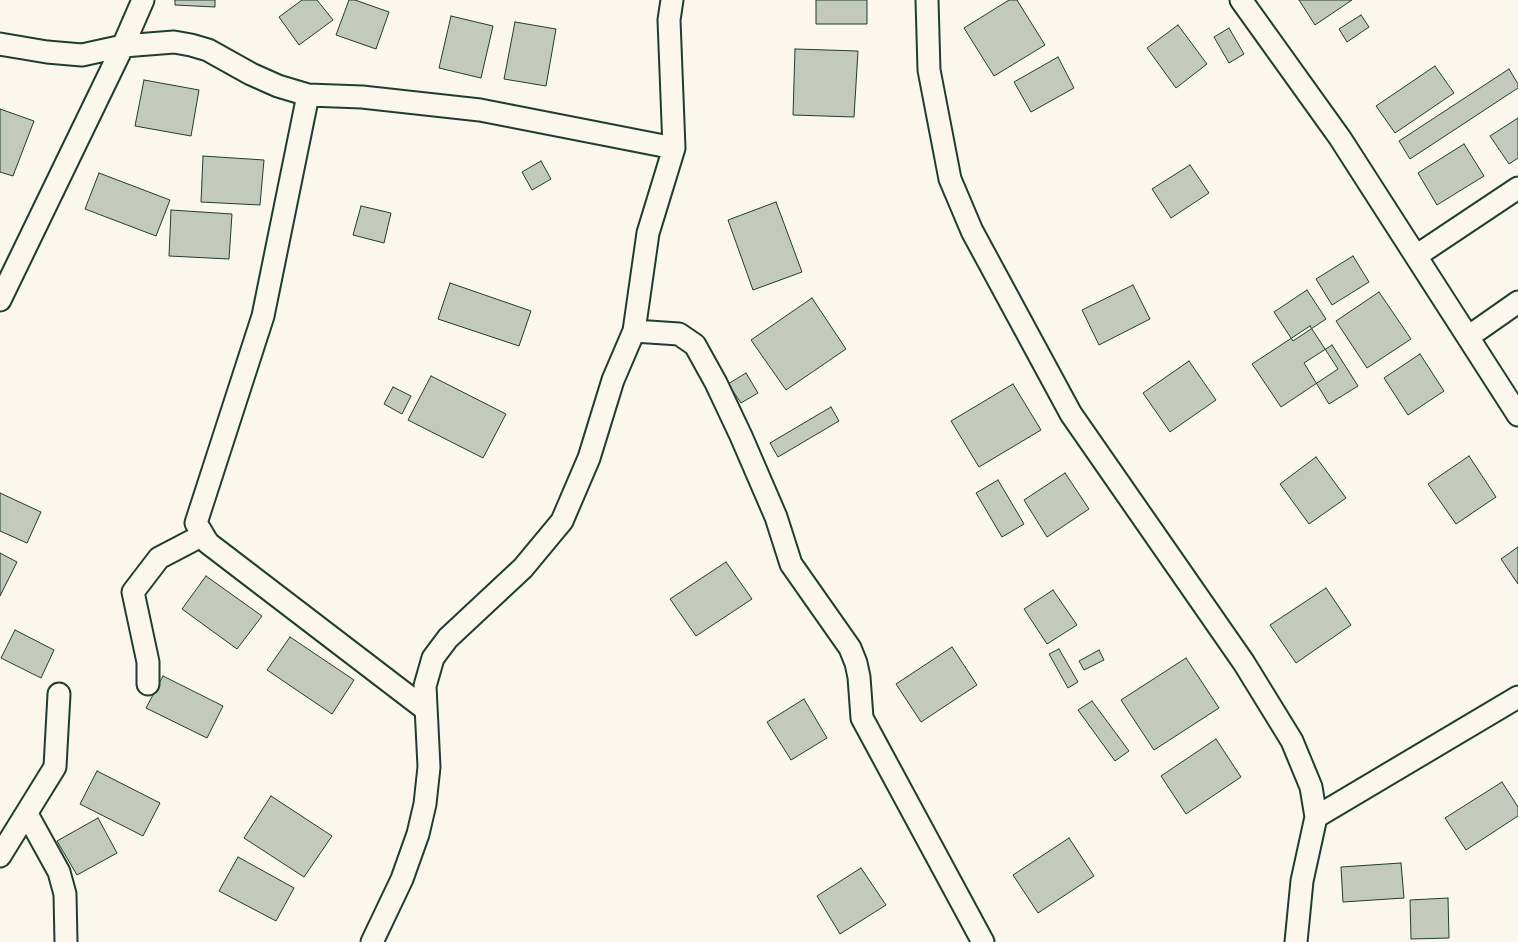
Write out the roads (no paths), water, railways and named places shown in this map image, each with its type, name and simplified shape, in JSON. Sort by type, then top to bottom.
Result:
[{"type":"street","points":[[0,300],[123,46],[143,0]]},
{"type":"street","points":[[372,942],[402,879],[418,834],[425,804],[429,767],[425,686],[432,658],[448,638],[523,568],[562,521],[589,458],[613,380],[634,331],[648,233],[674,148],[669,20],[672,0]]},
{"type":"street","points":[[928,0],[929,70],[950,180],[972,231],[1071,414],[1244,663],[1292,741],[1311,787],[1316,817],[1302,881],[1296,942]]},
{"type":"street","points":[[1241,0],[1340,138],[1518,415]]},
{"type":"street","points":[[0,44],[46,52],[82,55],[123,46],[174,42],[208,50],[251,74],[278,86],[308,95],[362,97],[480,110],[674,148]]},
{"type":"street","points":[[308,95],[263,316],[196,523],[208,543],[425,709]]},
{"type":"street","points":[[1416,256],[1518,188]]},
{"type":"street","points":[[1468,337],[1518,302]]},
{"type":"street","points":[[634,331],[679,334],[694,345],[716,383],[776,516],[792,564],[850,648],[859,677],[862,718],[982,942]]},
{"type":"street","points":[[148,684],[148,662],[133,592],[159,558],[203,535]]},
{"type":"street","points":[[0,856],[55,766],[59,694]]},
{"type":"street","points":[[1316,817],[1518,697]]},
{"type":"street","points":[[27,814],[59,872],[65,894],[66,942]]}]
